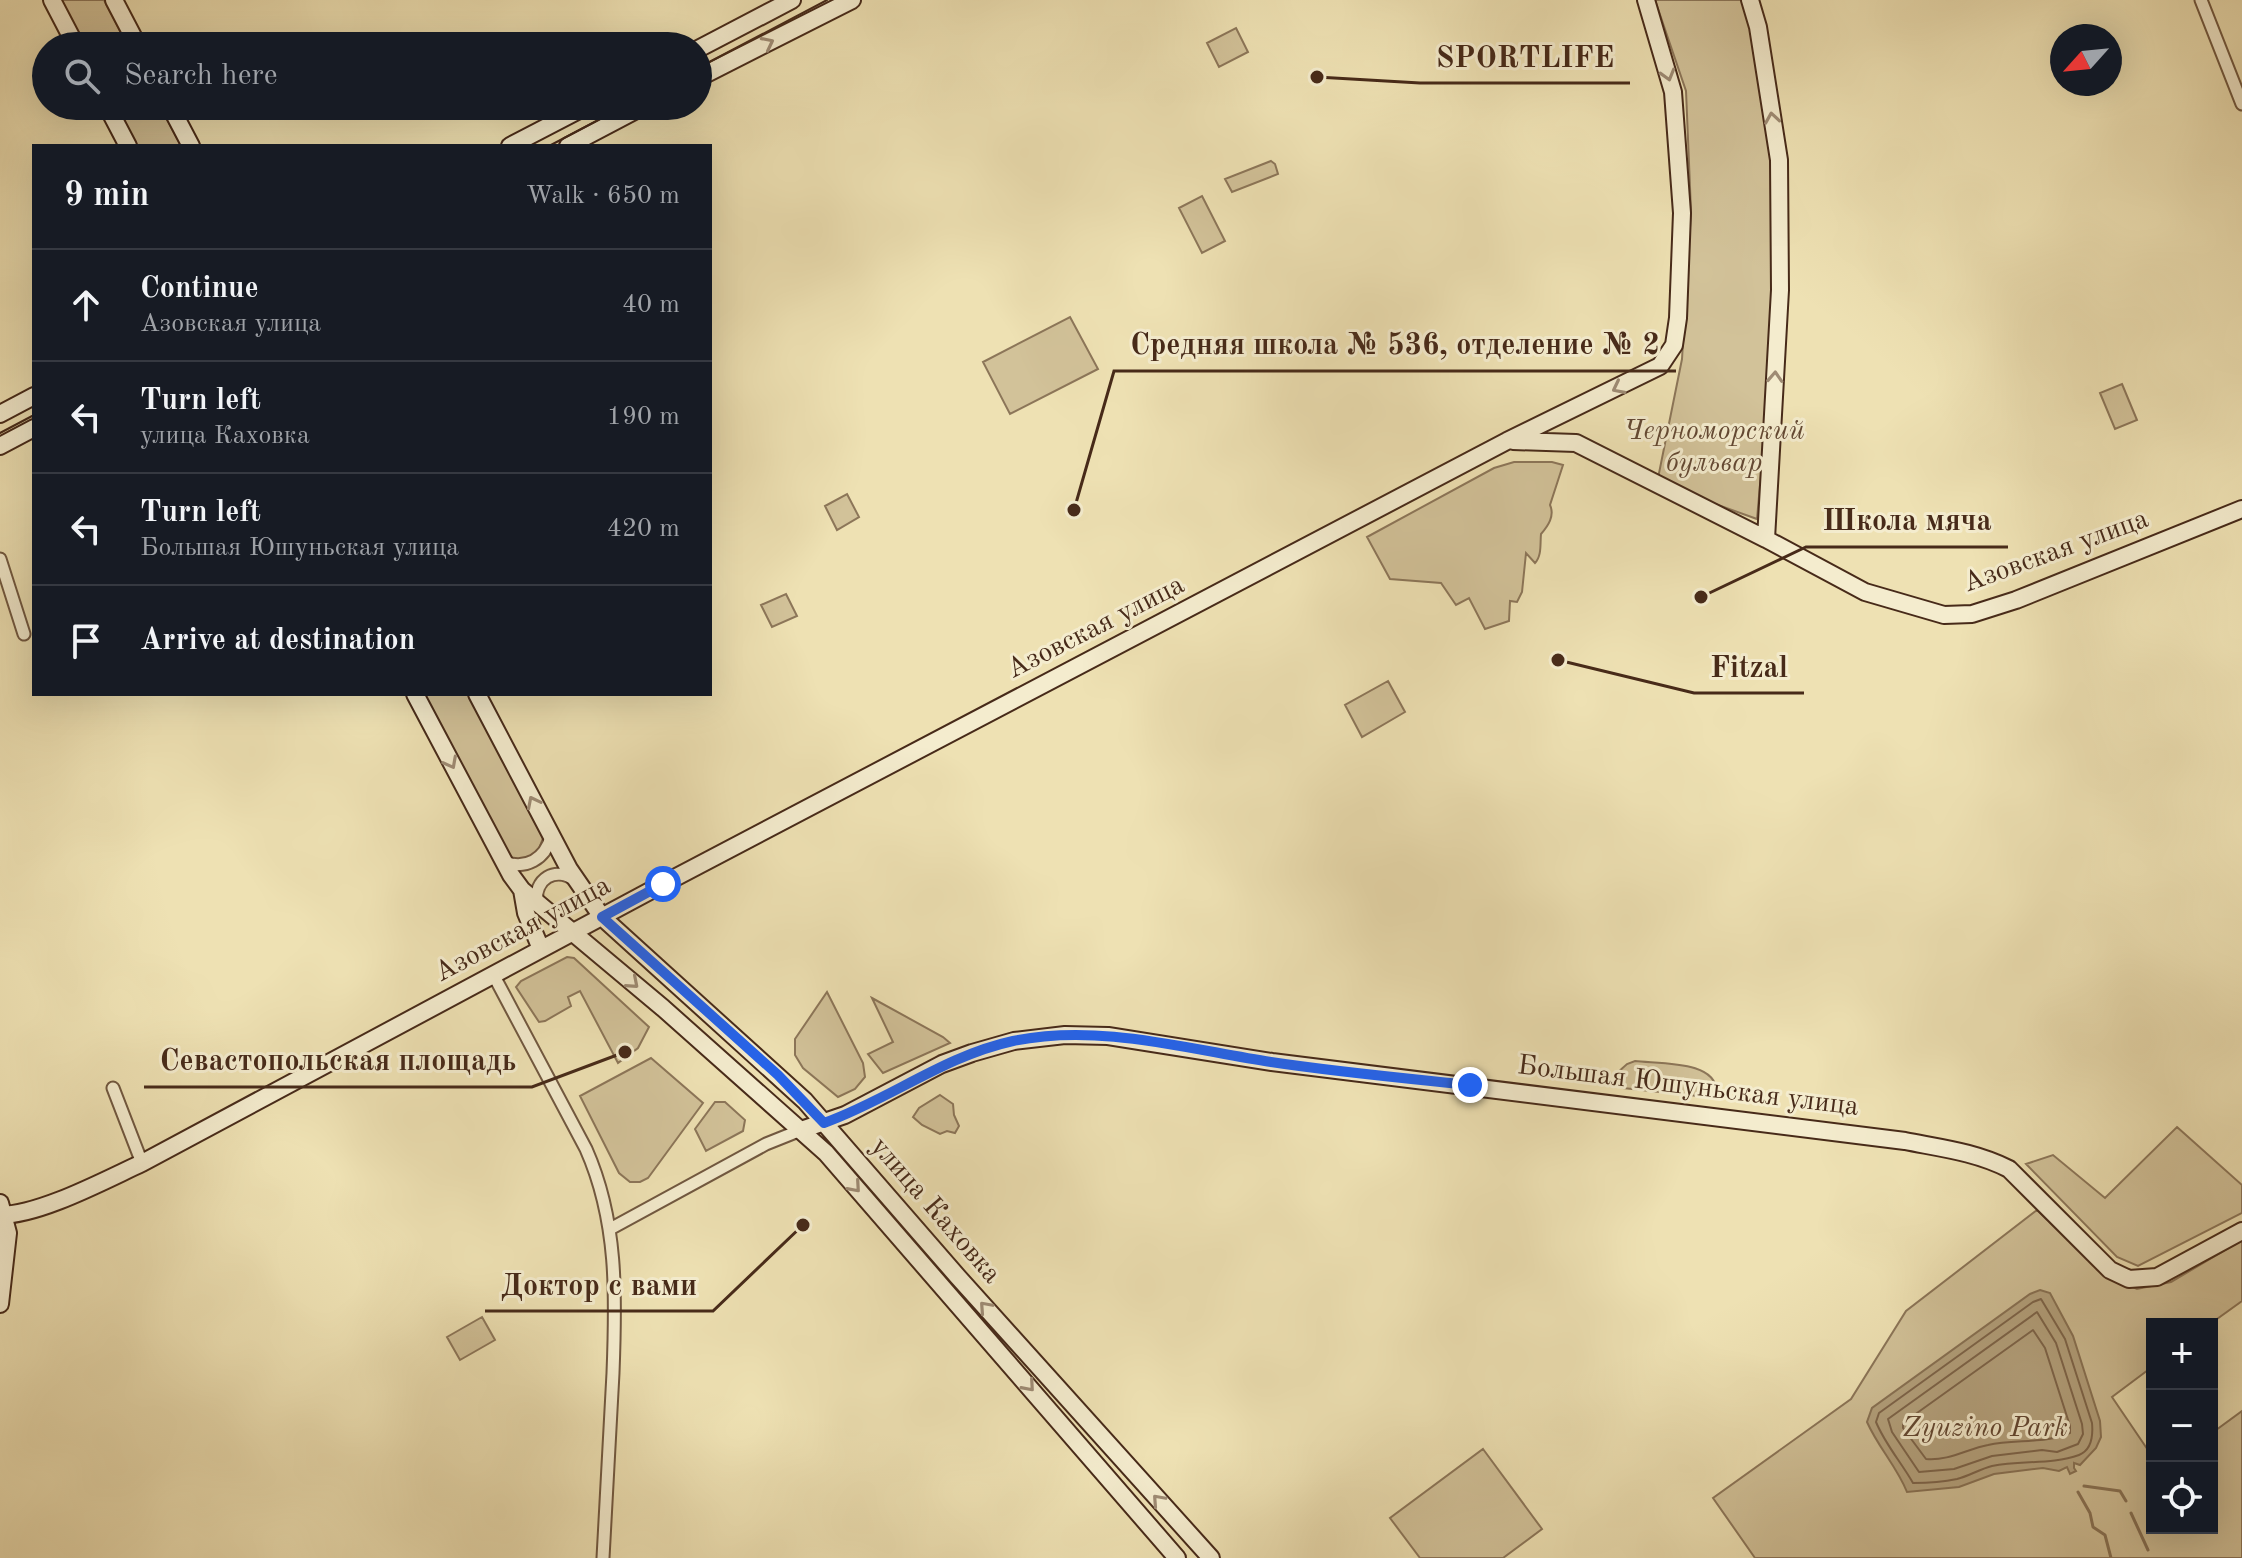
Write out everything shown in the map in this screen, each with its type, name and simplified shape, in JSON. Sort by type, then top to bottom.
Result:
[{"type":"street","points":[[52,0],[69,32]]},
{"type":"street","points":[[114,0],[131,32]]},
{"type":"street","points":[[712,42],[792,0]]},
{"type":"street","points":[[712,71],[852,0]]},
{"type":"street","points":[[1507,441],[1660,366],[1674,345],[1682,213],[1676,117],[1673,92],[1646,0]]},
{"type":"street","points":[[1750,0],[1758,27],[1779,160],[1780,290],[1766,539]]},
{"type":"street","points":[[2201,0],[2242,104]]},
{"type":"street","points":[[114,120],[127,144]]},
{"type":"street","points":[[177,120],[190,144]]},
{"type":"street","points":[[514,144],[560,120]]},
{"type":"street","points":[[572,144],[617,120]]},
{"type":"street","points":[[0,414],[32,397]]},
{"type":"street","points":[[1576,443],[1571,433],[1572,424],[1574,415],[1584,405]]},
{"type":"street","points":[[0,446],[32,429]]},
{"type":"street","name":"Азовская улица","points":[[2,1211],[93,1187],[142,1163],[541,949],[1507,441],[1576,443],[1865,592],[1944,615],[1972,614],[2016,600],[2242,509]]},
{"type":"street","points":[[0,559],[24,634]]},
{"type":"street","points":[[416,696],[522,890],[526,913],[541,949]]},
{"type":"street","name":"улица Каховка","points":[[478,696],[551,837],[576,881],[602,917],[778,1075],[824,1123],[1211,1558]]},
{"type":"street","points":[[504,862],[519,865],[534,861],[545,851],[551,837]]},
{"type":"street","points":[[537,904],[538,886],[547,876],[565,874],[576,881]]},
{"type":"street","name":"улица Каховка","points":[[522,890],[826,1153],[1177,1558]]},
{"type":"street","points":[[494,976],[589,1157],[598,1179],[610,1229],[616,1289],[603,1558]]},
{"type":"street","name":"Большая Юшуньская улица","points":[[801,1130],[845,1115],[942,1064],[991,1047],[1065,1035],[1108,1036],[1300,1066],[1905,1141],[1970,1154],[2009,1169],[2110,1270],[2129,1279],[2157,1277],[2242,1231]]},
{"type":"street","points":[[113,1088],[142,1163]]},
{"type":"street","points":[[610,1229],[766,1144],[801,1130]]},
{"type":"street","points":[[0,1304],[7,1245],[2,1211]]},
{"type":"green space","points":[[59,0],[104,0],[121,32],[76,32]]},
{"type":"green space","name":"Черноморский бульвар","points":[[1655,0],[1743,0],[1753,30],[1774,161],[1777,291],[1757,519],[1657,483],[1682,359],[1691,211],[1686,91]]},
{"type":"green space","points":[[1236,28],[1248,52],[1219,67],[1207,43]]},
{"type":"green space","points":[[121,120],[167,120],[180,144],[133,144]]},
{"type":"green space","points":[[1271,161],[1278,174],[1232,192],[1225,179]]},
{"type":"green space","points":[[1202,196],[1225,241],[1202,253],[1179,208]]},
{"type":"green space","points":[[1070,317],[1098,369],[1010,414],[983,362]]},
{"type":"green space","points":[[2122,384],[2137,420],[2115,429],[2100,393]]},
{"type":"green space","points":[[1514,462],[1563,465],[1550,505],[1551,517],[1541,534],[1539,557],[1535,563],[1526,553],[1522,592],[1517,602],[1510,601],[1509,621],[1485,629],[1469,598],[1456,605],[1441,583],[1390,579],[1367,537],[1494,468]]},
{"type":"green space","points":[[847,494],[859,517],[837,530],[825,506]]},
{"type":"green space","points":[[786,594],[797,616],[772,627],[761,605]]},
{"type":"green space","points":[[1388,681],[1405,712],[1362,737],[1345,705]]},
{"type":"green space","points":[[421,696],[469,696],[543,838],[537,854],[521,862],[505,858]]},
{"type":"green space","points":[[567,957],[574,958],[649,1027],[638,1048],[618,1063],[580,991],[568,997],[571,1006],[539,1022],[516,987],[521,981]]},
{"type":"green space","points":[[827,992],[863,1063],[865,1077],[855,1089],[838,1097],[803,1068],[795,1055],[795,1039]]},
{"type":"green space","points":[[872,998],[950,1043],[883,1073],[868,1054],[893,1042]]},
{"type":"green space","points":[[651,1058],[703,1103],[648,1178],[630,1182],[619,1173],[580,1096]]},
{"type":"green space","points":[[1635,1061],[1698,1069],[1715,1083],[1716,1094],[1707,1097],[1623,1088],[1617,1083],[1616,1074]]},
{"type":"green space","points":[[940,1095],[953,1104],[959,1126],[955,1133],[947,1131],[940,1134],[913,1117],[919,1108]]},
{"type":"green space","points":[[715,1102],[725,1102],[745,1120],[743,1131],[706,1151],[695,1129]]},
{"type":"green space","points":[[2177,1127],[2242,1185],[2242,1213],[2138,1266],[2117,1257],[2026,1164],[2053,1155],[2105,1198]]},
{"type":"green space","name":"Zyuzino Park","points":[[2037,1210],[2107,1276],[2137,1289],[2171,1282],[2242,1240],[2242,1301],[2218,1318],[2146,1318],[2146,1372],[2112,1397],[2146,1447],[2146,1534],[2218,1534],[2218,1429],[2242,1411],[2242,1558],[1755,1558],[1713,1498],[1851,1399],[1906,1311]]},
{"type":"green space","points":[[482,1317],[495,1340],[460,1360],[447,1337]]},
{"type":"green space","points":[[1483,1449],[1542,1529],[1503,1558],[1420,1558],[1390,1518]]},
{"type":"water","points":[[2040,1290],[2050,1293],[2073,1336],[2100,1421],[2101,1437],[2096,1448],[2080,1465],[2074,1463],[2076,1471],[2070,1474],[2067,1467],[2059,1471],[2043,1468],[1994,1474],[1959,1487],[1907,1492],[1867,1422],[1872,1408],[2030,1294]]},
{"type":"waterway","points":[[2084,1486],[2120,1491],[2126,1501]]},
{"type":"waterway","points":[[2078,1492],[2090,1513],[2093,1527],[2105,1535],[2111,1558]]},
{"type":"waterway","points":[[2131,1513],[2148,1550]]},
{"type":"tram line","points":[[712,61],[827,0]]},
{"type":"tram line","points":[[553,144],[598,120]]},
{"type":"tram line","points":[[0,433],[32,416]]},
{"type":"place","name":"SPORTLIFE","points":[[1317,77]]},
{"type":"place","name":"Средняя школа № 536, отделение № 2","points":[[1074,510]]},
{"type":"place","name":"Школа мяча","points":[[1701,597]]},
{"type":"place","name":"Fitzal","points":[[1558,660]]},
{"type":"place","name":"Севастопольская площадь","points":[[625,1052]]},
{"type":"place","name":"Доктор с вами","points":[[803,1225]]},
{"type":"route","points":[[663,884],[602,917],[778,1075],[824,1123],[942,1064],[972,1053],[1014,1041],[1065,1035],[1108,1036],[1272,1062],[1470,1085]]}]
